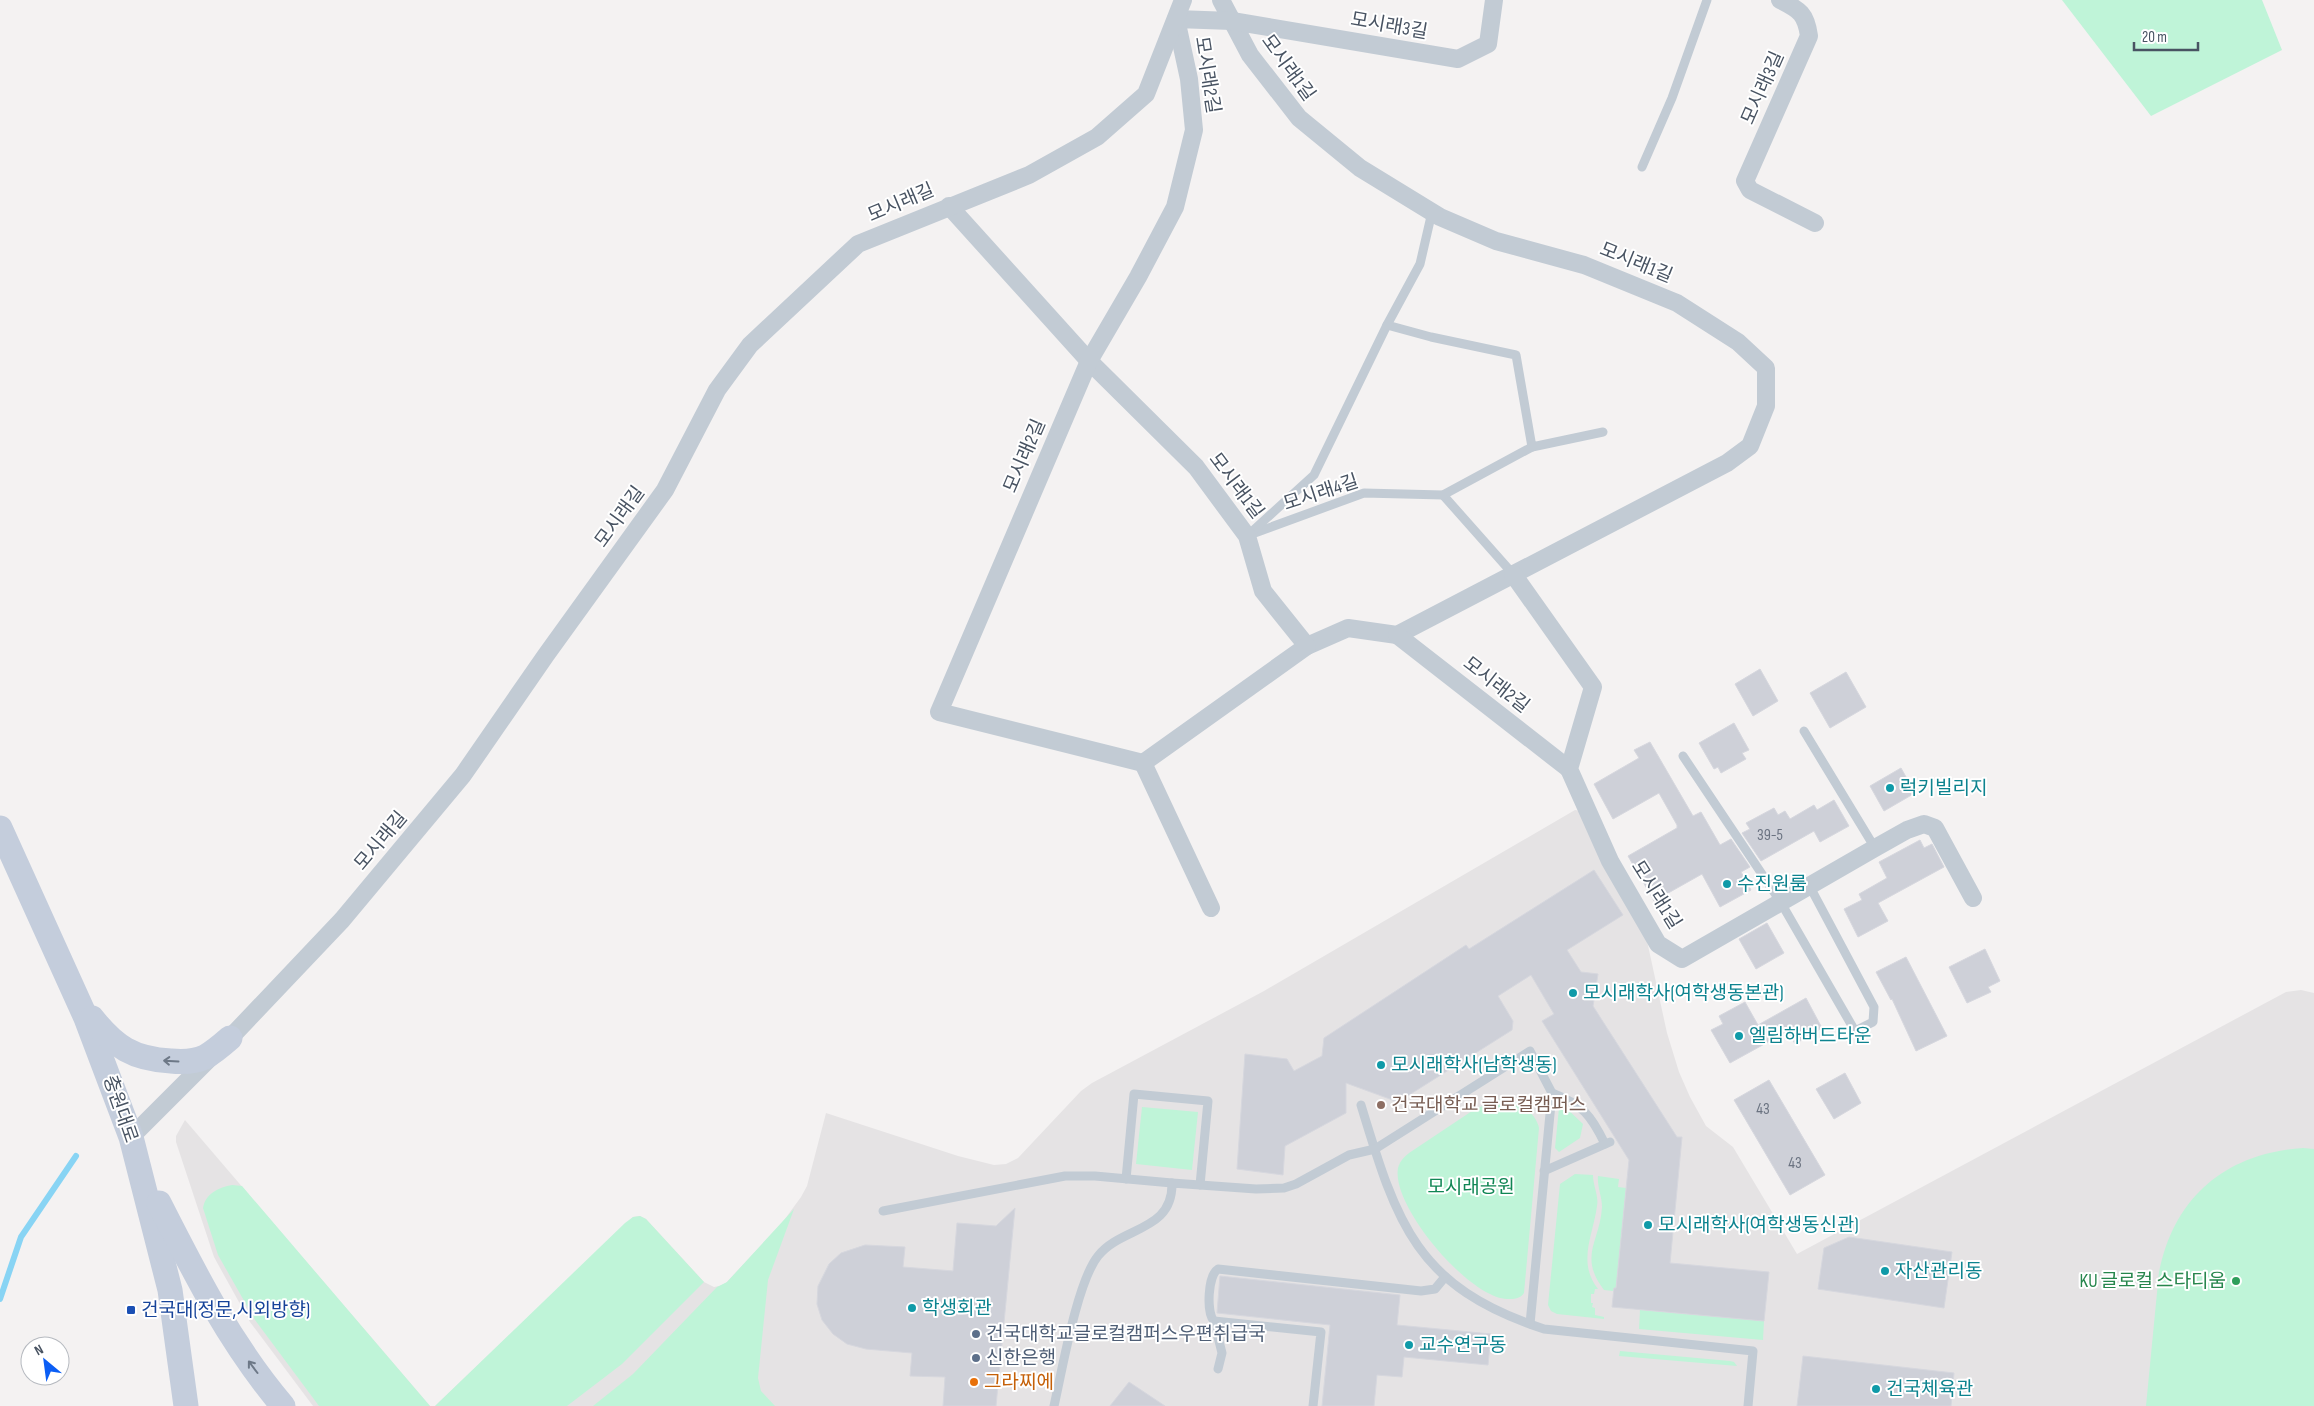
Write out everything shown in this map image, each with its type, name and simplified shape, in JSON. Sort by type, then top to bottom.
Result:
[{"type":"street","name":"모시래길","points":[[131,1137],[230,1038],[342,920],[463,775],[546,655],[665,490],[717,390],[750,345],[858,244],[948,206],[1029,175],[1096,137],[1146,94],[1183,0]]},
{"type":"street","name":"모시래1길","points":[[1221,0],[1250,55],[1299,118],[1360,168],[1432,212],[1496,241],[1584,265],[1677,302],[1738,342],[1766,368],[1766,406],[1750,446],[1726,463],[1397,635]]},
{"type":"street","name":"모시래3길","points":[[1176,19],[1232,21],[1458,59],[1488,44],[1494,0]]},
{"type":"street","name":"모시래3길","points":[[1780,0],[1802,13],[1808,22],[1809,36],[1745,181],[1750,190],[1815,223]]},
{"type":"street","name":"모시래2길","points":[[1143,763],[939,712],[1089,361],[1138,277],[1175,207],[1194,130],[1190,79],[1176,19]]},
{"type":"street","name":"모시래1길","points":[[948,206],[1089,361],[1196,467],[1247,536],[1263,591],[1307,646]]},
{"type":"street","points":[[1513,574],[1594,687],[1569,768]]},
{"type":"street","points":[[1211,908],[1143,763],[1307,646],[1348,628],[1397,635]]},
{"type":"street","name":"모시래2길","points":[[1397,635],[1569,768]]},
{"type":"street","name":"모시래1길","points":[[1569,768],[1610,861],[1658,944],[1682,959],[1780,901],[1907,830],[1924,824],[1936,828],[1972,898]]},
{"type":"street","name":"충원대로","points":[[0,828],[108,1072],[131,1137],[170,1290],[186,1406]]},
{"type":"street","points":[[76,998],[97,1024],[119,1046],[136,1056],[150,1060],[181,1062],[201,1058],[230,1038]]},
{"type":"street","points":[[139,1163],[216,1312],[249,1362],[283,1406]]},
{"type":"lane","points":[[1642,167],[1672,98],[1707,0]]},
{"type":"lane","name":"모시래4길","points":[[1247,536],[1314,475],[1387,325],[1420,264],[1432,212]]},
{"type":"lane","points":[[1387,325],[1431,337],[1516,355],[1532,447]]},
{"type":"lane","name":"모시래4길","points":[[1247,536],[1364,493],[1443,495],[1532,447],[1602,432]]},
{"type":"lane","points":[[1443,495],[1513,574]]},
{"type":"lane","points":[[1804,731],[1875,848]]},
{"type":"lane","points":[[1684,756],[1780,901],[1854,1032],[1872,1022],[1874,1007],[1809,885]]},
{"type":"lane","points":[[883,1211],[1046,1178],[1081,1176],[1256,1189],[1284,1188],[1296,1184],[1349,1155],[1375,1149],[1530,1051],[1552,1093],[1530,1324]]},
{"type":"lane","points":[[1544,1171],[1608,1143],[1585,1111],[1572,1101],[1552,1093]]},
{"type":"lane","points":[[1126,1179],[1134,1094],[1208,1102],[1200,1185]]},
{"type":"lane","points":[[1361,1105],[1401,1221],[1429,1261],[1445,1278],[1478,1301],[1530,1324],[1556,1331],[1753,1351],[1748,1406]]},
{"type":"lane","points":[[1054,1406],[1078,1303],[1092,1265],[1110,1245],[1161,1216],[1170,1205],[1172,1183]]},
{"type":"lane","points":[[1218,1369],[1222,1353],[1209,1309],[1212,1274],[1218,1269],[1421,1291],[1435,1289],[1445,1278]]},
{"type":"lane","points":[[1214,1321],[1321,1332],[1313,1406]]},
{"type":"shaded area","name":"건국대학교 글로컬캠퍼스","points":[[1575,810],[1580,811],[1644,927],[1667,1033],[1679,1072],[1690,1097],[1706,1126],[1733,1147],[1797,1254],[2286,992],[2301,990],[2314,993],[2314,1406],[435,1406],[633,1217],[640,1216],[646,1219],[704,1282],[714,1287],[724,1285],[782,1223],[801,1197],[807,1186],[826,1113],[958,1156],[994,1165],[1006,1164],[1018,1158],[1081,1091],[1092,1083],[1264,991]]},
{"type":"shaded area","points":[[185,1120],[430,1406],[313,1406],[250,1322],[214,1257],[176,1142],[176,1136]]},
{"type":"green space","points":[[2062,0],[2262,0],[2282,50],[2151,116]]},
{"type":"green space","name":"모시래공원","points":[[1501,1099],[1513,1101],[1530,1112],[1539,1128],[1524,1293],[1519,1298],[1512,1299],[1491,1295],[1473,1283],[1454,1267],[1436,1247],[1419,1226],[1407,1204],[1399,1184],[1398,1168],[1404,1158],[1412,1151],[1475,1109]]},
{"type":"green space","points":[[1564,1106],[1583,1124],[1580,1138],[1559,1152],[1555,1148],[1559,1108]]},
{"type":"green space","points":[[1142,1107],[1198,1112],[1192,1170],[1136,1164]]},
{"type":"green space","name":"KU 글로컬 스타디움","points":[[2303,1148],[2314,1149],[2314,1406],[2146,1406],[2159,1272],[2166,1245],[2177,1221],[2191,1201],[2208,1183],[2228,1169],[2251,1159],[2276,1152]]},
{"type":"green space","points":[[1575,1174],[1593,1175],[1597,1195],[1587,1259],[1588,1269],[1598,1289],[1595,1289],[1594,1294],[1591,1294],[1592,1307],[1595,1308],[1595,1315],[1604,1317],[1604,1319],[1557,1314],[1551,1311],[1548,1305],[1560,1184]]},
{"type":"green space","points":[[1598,1176],[1619,1179],[1618,1187],[1626,1188],[1616,1288],[1613,1291],[1604,1290],[1592,1268],[1591,1258],[1602,1207]]},
{"type":"green space","points":[[242,1186],[430,1406],[319,1406],[255,1320],[218,1255],[203,1208],[204,1203],[213,1192],[222,1187]]},
{"type":"green space","points":[[794,1209],[768,1280],[758,1378],[761,1391],[775,1406],[593,1406],[633,1374],[717,1287],[727,1282]]},
{"type":"green space","points":[[640,1216],[646,1219],[704,1282],[622,1364],[567,1406],[435,1406],[625,1223],[633,1217]]},
{"type":"green space","points":[[1640,1310],[1764,1321],[1763,1340],[1639,1329]]},
{"type":"green space","points":[[1620,1351],[1730,1361],[1734,1362],[1737,1366],[1619,1356]]},
{"type":"building","points":[[1760,669],[1778,701],[1753,716],[1735,684]]},
{"type":"building","points":[[1846,672],[1866,707],[1830,728],[1810,693]]},
{"type":"building","points":[[1734,723],[1749,750],[1742,753],[1746,759],[1721,773],[1718,767],[1714,769],[1699,743]]},
{"type":"building","points":[[1650,742],[1693,816],[1701,812],[1720,845],[1731,839],[1750,867],[1741,872],[1751,890],[1720,907],[1702,874],[1654,901],[1628,856],[1677,828],[1677,825],[1659,793],[1613,819],[1594,784],[1639,758],[1634,750]]},
{"type":"building","name":"럭키빌리지","points":[[1901,768],[1915,793],[1884,811],[1870,786]]},
{"type":"building","points":[[1834,800],[1849,826],[1820,842],[1814,831],[1761,861],[1742,833],[1750,829],[1746,823],[1774,808],[1778,815],[1785,811],[1790,819],[1814,805],[1817,810]]},
{"type":"building","points":[[1920,840],[1924,848],[1932,844],[1944,867],[1878,903],[1888,921],[1858,937],[1844,909],[1862,900],[1859,894],[1887,878],[1879,862]]},
{"type":"building","points":[[1594,870],[1623,915],[1567,950],[1581,972],[1598,974],[1593,1006],[1677,1137],[1682,1137],[1670,1263],[1769,1272],[1764,1321],[1612,1307],[1614,1288],[1616,1288],[1629,1160],[1542,1021],[1554,1014],[1531,975],[1498,996],[1513,1021],[1512,1030],[1398,1102],[1346,1083],[1346,1113],[1285,1146],[1283,1175],[1237,1169],[1245,1054],[1287,1059],[1294,1071],[1322,1056],[1324,1038],[1466,945],[1469,949]]},
{"type":"building","points":[[1767,923],[1784,953],[1756,969],[1739,939]]},
{"type":"building","points":[[1985,949],[2000,981],[1988,987],[1991,992],[1967,1003],[1949,967]]},
{"type":"building","points":[[1906,957],[1947,1036],[1916,1051],[1892,999],[1876,972]]},
{"type":"building","points":[[1806,998],[1822,1028],[1795,1044],[1788,1031],[1730,1063],[1711,1030],[1723,1024],[1719,1016],[1745,1002],[1758,1025]]},
{"type":"building","points":[[1845,1073],[1861,1103],[1834,1119],[1816,1089]]},
{"type":"building","points":[[1769,1080],[1825,1175],[1790,1195],[1734,1100]]},
{"type":"building","name":"학생회관","points":[[1015,1208],[996,1406],[943,1406],[945,1377],[910,1376],[912,1353],[866,1349],[847,1344],[833,1334],[822,1320],[817,1304],[818,1286],[829,1264],[841,1253],[865,1245],[905,1247],[903,1267],[953,1271],[957,1223],[996,1226]]},
{"type":"building","name":"자산관리동","points":[[1849,1237],[1952,1252],[1944,1308],[1818,1289],[1824,1248]]},
{"type":"building","name":"교수연구동","points":[[1220,1276],[1400,1295],[1397,1325],[1491,1334],[1488,1365],[1404,1357],[1402,1377],[1377,1375],[1374,1406],[1322,1406],[1330,1325],[1217,1313]]},
{"type":"building","name":"건국체육관","points":[[1803,1356],[1954,1373],[1951,1406],[1797,1406]]},
{"type":"building","points":[[1129,1382],[1165,1406],[1110,1406]]},
{"type":"waterway","points":[[0,1299],[21,1237],[76,1156]]},
{"type":"place","name":"럭키빌리지","points":[[1890,788]]},
{"type":"place","name":"수진원룸","points":[[1727,884]]},
{"type":"place","name":"모시래학사(여학생동본관)","points":[[1573,993]]},
{"type":"place","name":"엘림하버드타운","points":[[1739,1036]]},
{"type":"place","name":"모시래학사(남학생동)","points":[[1381,1065]]},
{"type":"place","name":"건국대학교 글로컬캠퍼스","points":[[1381,1105]]},
{"type":"place","name":"모시래학사(여학생동신관)","points":[[1648,1225]]},
{"type":"place","name":"자산관리동","points":[[1885,1271]]},
{"type":"place","name":"KU 글로컬 스타디움","points":[[2236,1281]]},
{"type":"place","name":"학생회관","points":[[912,1308]]},
{"type":"place","name":"건국대(정문,시외방향)","points":[[131,1310]]},
{"type":"place","name":"건국대학교글로컬캠퍼스우편취급국","points":[[976,1334]]},
{"type":"place","name":"교수연구동","points":[[1409,1345]]},
{"type":"place","name":"신한은행","points":[[976,1358]]},
{"type":"place","name":"그라찌에","points":[[974,1382]]},
{"type":"place","name":"건국체육관","points":[[1876,1389]]}]
